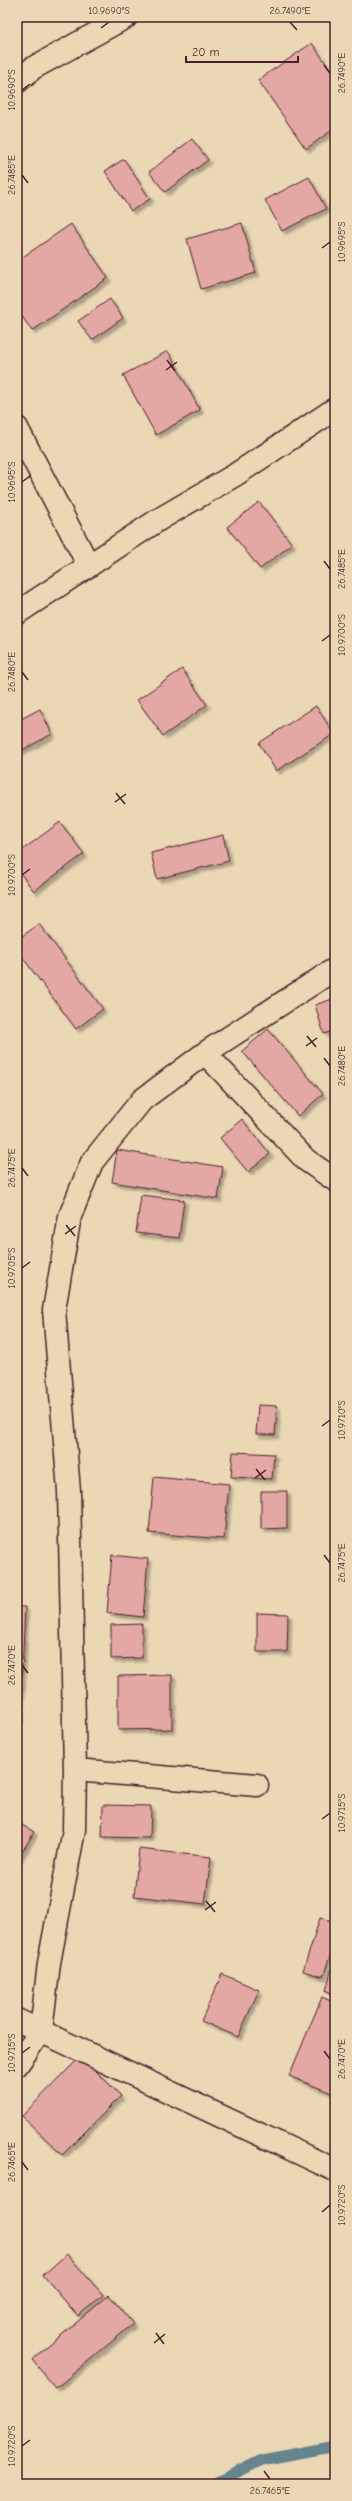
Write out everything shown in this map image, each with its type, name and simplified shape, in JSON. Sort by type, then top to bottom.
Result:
[{"type":"street","points":[[17,82],[33,68],[126,17]]},
{"type":"street","points":[[17,613],[158,520],[235,475],[335,409]]},
{"type":"street","points":[[17,428],[89,566]]},
{"type":"street","points":[[17,2065],[41,2031],[49,1963],[74,1830],[75,1770],[69,1490],[54,1310],[70,1216],[92,1162],[142,1100],[205,1053],[335,969]]},
{"type":"street","points":[[205,1053],[306,1160],[335,1180]]},
{"type":"street","points":[[75,1770],[257,1785]]},
{"type":"street","points":[[17,2020],[335,2170]]},
{"type":"building","points":[[312,43],[335,77],[335,128],[306,149],[258,80]]},
{"type":"building","points":[[192,139],[208,160],[165,192],[149,172]]},
{"type":"building","points":[[124,159],[150,199],[131,211],[105,171]]},
{"type":"building","points":[[309,177],[326,209],[282,231],[265,200]]},
{"type":"building","points":[[242,223],[256,273],[201,289],[187,239]]},
{"type":"building","points":[[71,224],[108,278],[32,331],[17,309],[17,261]]},
{"type":"building","points":[[110,299],[123,318],[92,340],[78,321]]},
{"type":"building","points":[[168,351],[200,410],[156,435],[123,375]]},
{"type":"building","points":[[259,502],[292,544],[260,569],[227,527]]},
{"type":"building","points":[[182,669],[207,705],[163,736],[137,700]]},
{"type":"building","points":[[316,706],[334,734],[276,771],[259,743]]},
{"type":"building","points":[[40,709],[52,734],[17,753],[17,721]]},
{"type":"building","points":[[60,822],[84,854],[34,891],[17,869],[17,854]]},
{"type":"building","points":[[223,835],[229,861],[157,879],[151,853]]},
{"type":"building","points":[[39,924],[103,1009],[76,1029],[17,950],[17,940]]},
{"type":"building","points":[[335,998],[335,1030],[324,1034],[315,1005]]},
{"type":"building","points":[[268,1029],[323,1094],[298,1116],[242,1051]]},
{"type":"building","points":[[242,1119],[270,1154],[248,1172],[220,1138]]},
{"type":"building","points":[[117,1150],[223,1167],[218,1199],[112,1182]]},
{"type":"building","points":[[141,1195],[184,1200],[179,1238],[136,1233]]},
{"type":"building","points":[[258,1405],[277,1406],[275,1435],[256,1434]]},
{"type":"building","points":[[233,1452],[274,1454],[272,1479],[231,1477]]},
{"type":"building","points":[[154,1477],[229,1484],[224,1539],[149,1533]]},
{"type":"building","points":[[261,1491],[287,1491],[287,1528],[261,1529]]},
{"type":"building","points":[[112,1555],[148,1559],[143,1617],[107,1613]]},
{"type":"building","points":[[17,1607],[25,1607],[20,1718],[17,1718]]},
{"type":"building","points":[[257,1613],[288,1614],[287,1652],[257,1652]]},
{"type":"building","points":[[142,1624],[142,1658],[111,1659],[111,1625]]},
{"type":"building","points":[[172,1675],[172,1729],[118,1730],[118,1676]]},
{"type":"building","points":[[103,1805],[151,1806],[150,1838],[102,1837]]},
{"type":"building","points":[[17,1822],[34,1832],[17,1861]]},
{"type":"building","points":[[139,1849],[211,1857],[205,1904],[134,1896]]},
{"type":"building","points":[[320,1918],[335,1922],[335,1941],[323,1977],[303,1971]]},
{"type":"building","points":[[335,1955],[335,1994],[326,1991]]},
{"type":"building","points":[[222,1974],[259,1990],[238,2037],[201,2021]]},
{"type":"building","points":[[322,1997],[335,2003],[334,2094],[289,2076]]},
{"type":"building","points":[[81,2056],[121,2096],[62,2155],[22,2116]]},
{"type":"building","points":[[67,2254],[103,2295],[78,2316],[43,2275]]},
{"type":"building","points":[[109,2295],[133,2324],[56,2388],[32,2360]]},
{"type":"waterway","points":[[213,2484],[262,2460],[335,2446]]}]
